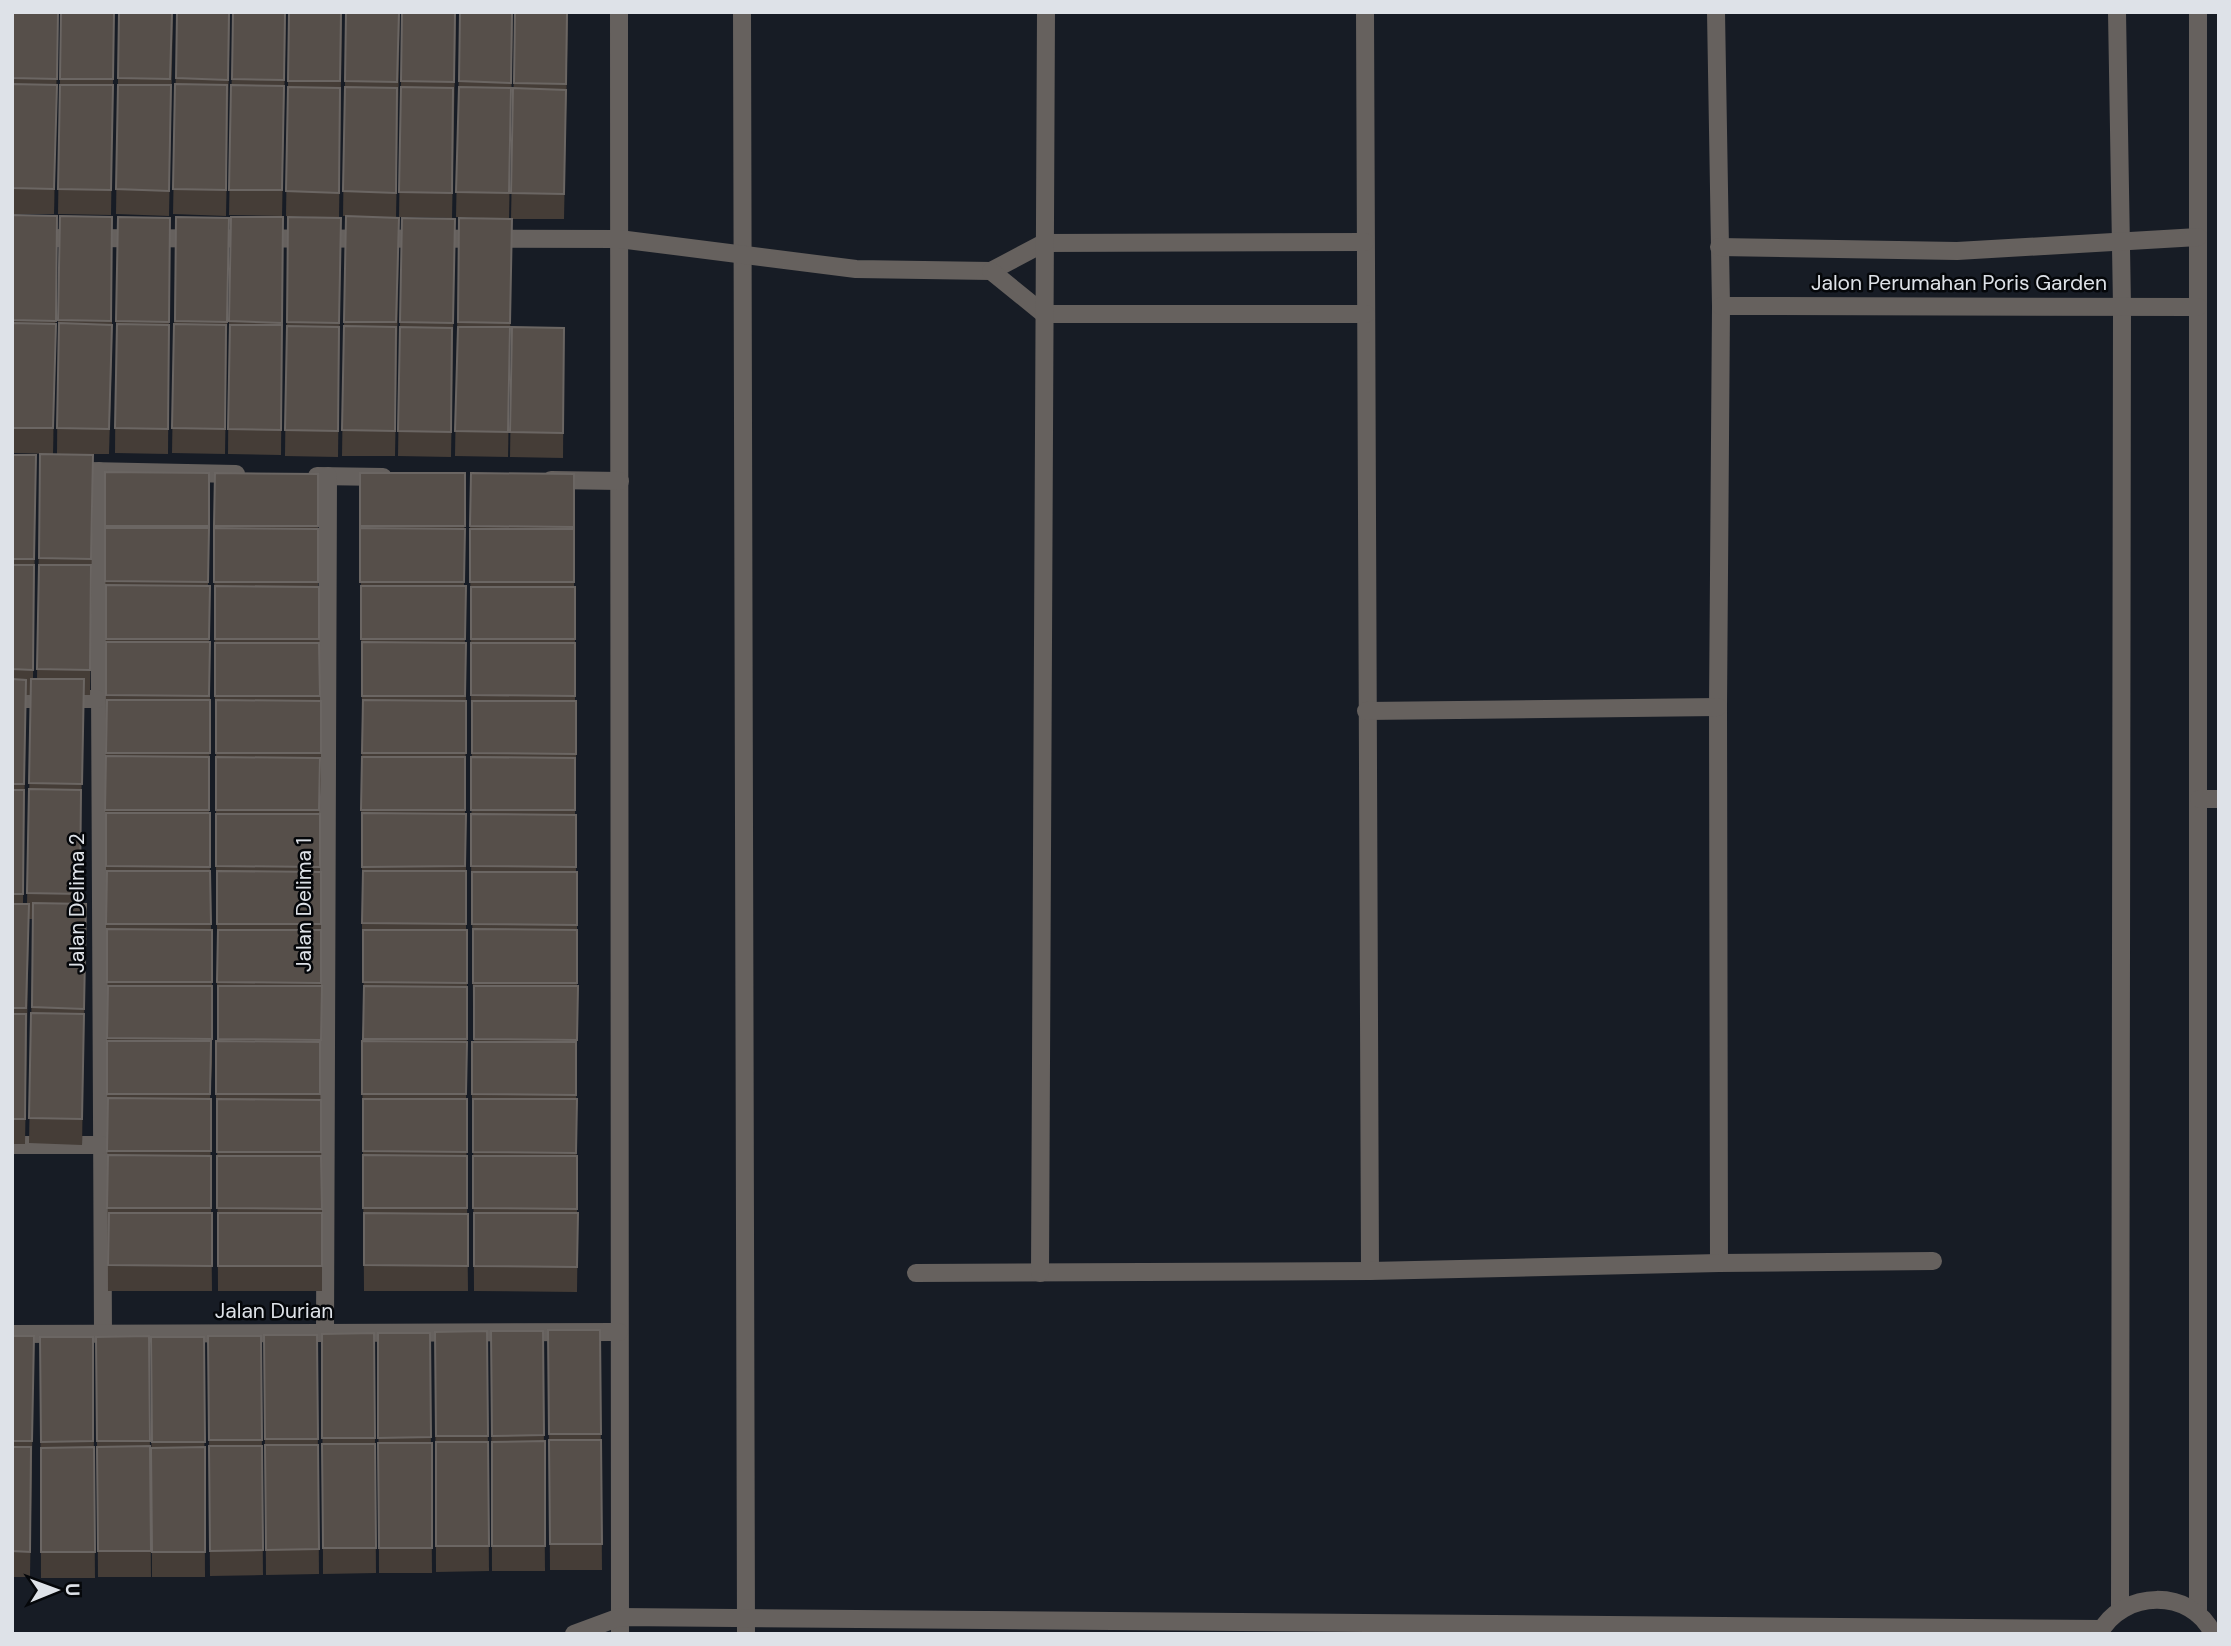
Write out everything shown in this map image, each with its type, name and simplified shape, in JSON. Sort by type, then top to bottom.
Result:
[{"type":"street","points":[[619,12],[620,1626]]},
{"type":"street","points":[[742,12],[746,1626]]},
{"type":"street","points":[[1040,1273],[1046,12]]},
{"type":"street","points":[[1365,12],[1370,1271]]},
{"type":"street","points":[[1716,12],[1721,306],[1718,707],[1719,1262]]},
{"type":"street","points":[[2117,12],[2122,241],[2120,1610]]},
{"type":"street","points":[[2197,12],[2199,799],[2210,1625]]},
{"type":"street","name":"Jalon Perumahan Poris Garden","points":[[1719,247],[1957,251],[2198,237]]},
{"type":"street","points":[[12,238],[620,239],[856,269],[991,271],[1044,243],[1365,242]]},
{"type":"street","points":[[991,271],[1044,314],[1366,314]]},
{"type":"street","name":"Jalon Perumahan Poris Garden","points":[[1721,306],[2198,307]]},
{"type":"street","points":[[74,471],[247,474]]},
{"type":"street","name":"Jalan Delima 2","points":[[99,471],[99,699],[93,920],[102,1145],[103,1334]]},
{"type":"street","points":[[301,475],[397,477]]},
{"type":"street","name":"Jalan Delima 1","points":[[325,1334],[328,476]]},
{"type":"street","points":[[533,480],[620,481]]},
{"type":"street","points":[[12,699],[99,699]]},
{"type":"street","points":[[1366,711],[1718,707]]},
{"type":"street","points":[[2199,799],[2219,799]]},
{"type":"street","points":[[12,1144],[102,1145]]},
{"type":"street","points":[[916,1273],[1370,1271],[1719,1262],[1933,1261]]},
{"type":"street","name":"Jalan Durian","points":[[12,1334],[619,1332]]},
{"type":"street","points":[[574,1634],[620,1626],[2100,1632],[2120,1610],[2138,1601],[2159,1598],[2180,1603],[2210,1625]]},
{"type":"building","points":[[12,12],[58,12],[57,79],[12,78]]},
{"type":"building","points":[[61,12],[114,12],[113,79],[60,79]]},
{"type":"building","points":[[119,12],[172,12],[170,79],[118,78]]},
{"type":"building","points":[[177,12],[229,12],[228,80],[176,78]]},
{"type":"building","points":[[233,12],[285,12],[284,80],[232,79]]},
{"type":"building","points":[[289,12],[341,12],[340,81],[288,81]]},
{"type":"building","points":[[346,12],[399,12],[397,82],[345,81]]},
{"type":"building","points":[[402,12],[455,12],[454,82],[401,81]]},
{"type":"building","points":[[460,12],[512,12],[511,83],[459,81]]},
{"type":"building","points":[[515,12],[567,12],[566,84],[514,83]]},
{"type":"building","points":[[12,84],[57,85],[54,189],[12,188]]},
{"type":"building","points":[[175,84],[227,85],[226,190],[173,189]]},
{"type":"building","points":[[60,85],[113,85],[111,190],[58,189]]},
{"type":"building","points":[[118,85],[171,85],[169,191],[116,189]]},
{"type":"building","points":[[231,85],[284,86],[282,190],[229,190]]},
{"type":"building","points":[[288,87],[340,88],[339,193],[286,191]]},
{"type":"building","points":[[345,87],[397,88],[396,193],[343,191]]},
{"type":"building","points":[[401,87],[453,88],[452,193],[399,192]]},
{"type":"building","points":[[459,87],[511,88],[509,193],[456,192]]},
{"type":"building","points":[[513,88],[566,90],[564,194],[511,193]]},
{"type":"building","points":[[12,215],[57,216],[56,321],[12,320]]},
{"type":"building","points":[[60,216],[112,217],[111,321],[58,320]]},
{"type":"building","points":[[346,216],[399,218],[396,322],[344,322]]},
{"type":"building","points":[[118,217],[170,218],[169,322],[116,321]]},
{"type":"building","points":[[176,217],[229,218],[227,322],[175,321]]},
{"type":"building","points":[[231,217],[283,217],[282,323],[229,321]]},
{"type":"building","points":[[288,217],[341,218],[339,323],[287,322]]},
{"type":"building","points":[[402,218],[455,219],[453,323],[400,322]]},
{"type":"building","points":[[459,218],[512,219],[510,323],[458,322]]},
{"type":"building","points":[[12,323],[56,324],[53,428],[12,428]]},
{"type":"building","points":[[59,323],[112,325],[109,429],[57,428]]},
{"type":"building","points":[[117,324],[169,325],[168,429],[115,428]]},
{"type":"building","points":[[174,324],[226,325],[225,429],[172,428]]},
{"type":"building","points":[[230,325],[282,325],[281,430],[228,429]]},
{"type":"building","points":[[287,326],[339,327],[338,431],[285,430]]},
{"type":"building","points":[[344,326],[396,327],[395,431],[342,430]]},
{"type":"building","points":[[400,327],[452,328],[451,432],[398,431]]},
{"type":"building","points":[[458,327],[510,327],[508,432],[455,431]]},
{"type":"building","points":[[512,327],[564,328],[563,433],[510,432]]},
{"type":"building","points":[[40,454],[93,455],[91,559],[39,558]]},
{"type":"building","points":[[12,455],[36,455],[34,559],[12,559]]},
{"type":"building","points":[[105,472],[209,473],[209,526],[105,526]]},
{"type":"building","points":[[215,473],[318,474],[318,526],[214,526]]},
{"type":"building","points":[[360,473],[465,473],[465,526],[360,526]]},
{"type":"building","points":[[471,473],[574,474],[574,527],[470,526]]},
{"type":"building","points":[[105,528],[209,528],[208,582],[105,581]]},
{"type":"building","points":[[214,528],[318,529],[318,582],[214,582]]},
{"type":"building","points":[[360,528],[465,529],[464,582],[360,582]]},
{"type":"building","points":[[470,529],[574,529],[574,582],[470,582]]},
{"type":"building","points":[[12,565],[34,565],[33,670],[12,669]]},
{"type":"building","points":[[39,565],[91,565],[90,670],[37,669]]},
{"type":"building","points":[[106,585],[210,586],[209,639],[106,639]]},
{"type":"building","points":[[215,586],[319,587],[319,639],[215,639]]},
{"type":"building","points":[[361,586],[466,586],[465,639],[361,639]]},
{"type":"building","points":[[471,587],[575,587],[575,639],[471,639]]},
{"type":"building","points":[[106,642],[210,642],[209,696],[106,695]]},
{"type":"building","points":[[362,642],[466,643],[465,696],[362,696]]},
{"type":"building","points":[[215,643],[319,643],[320,696],[215,696]]},
{"type":"building","points":[[471,643],[575,643],[575,696],[471,695]]},
{"type":"building","points":[[12,679],[26,680],[24,784],[12,784]]},
{"type":"building","points":[[31,679],[84,679],[82,784],[29,783]]},
{"type":"building","points":[[107,700],[210,700],[210,753],[106,753]]},
{"type":"building","points":[[216,700],[321,701],[321,753],[216,753]]},
{"type":"building","points":[[363,700],[466,701],[466,753],[362,753]]},
{"type":"building","points":[[472,701],[576,701],[576,754],[472,753]]},
{"type":"building","points":[[106,756],[209,757],[209,810],[105,810]]},
{"type":"building","points":[[216,757],[320,758],[319,810],[216,810]]},
{"type":"building","points":[[362,757],[465,757],[465,810],[361,810]]},
{"type":"building","points":[[471,757],[575,758],[575,810],[471,810]]},
{"type":"building","points":[[29,789],[81,790],[80,894],[27,893]]},
{"type":"building","points":[[12,790],[24,790],[23,894],[12,894]]},
{"type":"building","points":[[106,813],[210,813],[210,867],[106,866]]},
{"type":"building","points":[[362,813],[466,814],[465,866],[362,867]]},
{"type":"building","points":[[216,814],[320,814],[320,867],[216,866]]},
{"type":"building","points":[[471,814],[576,815],[576,867],[471,866]]},
{"type":"building","points":[[107,871],[210,871],[211,924],[106,924]]},
{"type":"building","points":[[217,871],[321,872],[321,924],[217,924]]},
{"type":"building","points":[[363,871],[466,871],[466,924],[362,923]]},
{"type":"building","points":[[472,872],[577,872],[577,925],[472,924]]},
{"type":"building","points":[[33,903],[86,904],[84,1009],[32,1007]]},
{"type":"building","points":[[12,904],[29,904],[26,1008],[12,1008]]},
{"type":"building","points":[[107,929],[212,930],[212,982],[107,982]]},
{"type":"building","points":[[473,929],[577,930],[577,983],[473,983]]},
{"type":"building","points":[[218,930],[321,930],[321,983],[217,982]]},
{"type":"building","points":[[363,930],[467,930],[467,983],[363,982]]},
{"type":"building","points":[[108,986],[212,986],[212,1039],[107,1038]]},
{"type":"building","points":[[218,986],[322,986],[321,1040],[218,1039]]},
{"type":"building","points":[[364,986],[467,987],[467,1039],[363,1039]]},
{"type":"building","points":[[474,986],[578,986],[577,1040],[474,1039]]},
{"type":"building","points":[[31,1013],[84,1014],[82,1119],[29,1118]]},
{"type":"building","points":[[12,1014],[26,1014],[25,1119],[12,1119]]},
{"type":"building","points":[[107,1041],[211,1041],[210,1094],[107,1094]]},
{"type":"building","points":[[216,1041],[320,1042],[320,1094],[216,1094]]},
{"type":"building","points":[[362,1041],[467,1042],[466,1094],[362,1094]]},
{"type":"building","points":[[472,1042],[576,1042],[576,1095],[472,1094]]},
{"type":"building","points":[[108,1098],[211,1099],[211,1151],[107,1151]]},
{"type":"building","points":[[217,1099],[321,1100],[321,1152],[217,1152]]},
{"type":"building","points":[[363,1099],[467,1099],[467,1152],[363,1151]]},
{"type":"building","points":[[473,1099],[577,1099],[576,1153],[473,1152]]},
{"type":"building","points":[[108,1155],[211,1156],[211,1208],[107,1208]]},
{"type":"building","points":[[363,1155],[467,1156],[467,1208],[363,1208]]},
{"type":"building","points":[[217,1156],[321,1156],[322,1209],[217,1208]]},
{"type":"building","points":[[473,1156],[577,1156],[577,1209],[473,1208]]},
{"type":"building","points":[[109,1213],[212,1213],[212,1266],[108,1265]]},
{"type":"building","points":[[218,1213],[322,1213],[322,1266],[218,1266]]},
{"type":"building","points":[[364,1213],[468,1214],[468,1266],[364,1265]]},
{"type":"building","points":[[474,1213],[578,1213],[577,1267],[474,1266]]},
{"type":"building","points":[[548,1330],[600,1330],[601,1434],[549,1434]]},
{"type":"building","points":[[487,1331],[488,1436],[436,1436],[435,1332]]},
{"type":"building","points":[[491,1331],[543,1331],[544,1435],[492,1436]]},
{"type":"building","points":[[374,1333],[375,1438],[322,1438],[322,1334]]},
{"type":"building","points":[[378,1333],[430,1333],[431,1437],[378,1438]]},
{"type":"building","points":[[264,1335],[317,1335],[318,1439],[265,1439]]},
{"type":"building","points":[[12,1336],[34,1336],[32,1441],[12,1441]]},
{"type":"building","points":[[149,1336],[150,1441],[97,1441],[96,1337]]},
{"type":"building","points":[[208,1336],[261,1336],[262,1440],[209,1440]]},
{"type":"building","points":[[40,1337],[93,1337],[93,1441],[41,1442]]},
{"type":"building","points":[[151,1337],[204,1337],[205,1442],[152,1442]]},
{"type":"building","points":[[549,1440],[601,1440],[602,1544],[550,1544]]},
{"type":"building","points":[[545,1441],[545,1546],[492,1546],[492,1442]]},
{"type":"building","points":[[436,1442],[488,1442],[489,1546],[436,1546]]},
{"type":"building","points":[[378,1443],[432,1443],[432,1548],[379,1548]]},
{"type":"building","points":[[322,1444],[375,1444],[376,1548],[323,1548]]},
{"type":"building","points":[[265,1445],[318,1445],[319,1549],[266,1550]]},
{"type":"building","points":[[150,1446],[151,1551],[98,1551],[97,1447]]},
{"type":"building","points":[[209,1446],[262,1446],[263,1550],[210,1551]]},
{"type":"building","points":[[12,1447],[31,1447],[30,1552],[12,1551]]},
{"type":"building","points":[[94,1447],[95,1552],[41,1552],[41,1448]]},
{"type":"building","points":[[205,1447],[205,1552],[152,1552],[151,1448]]}]
